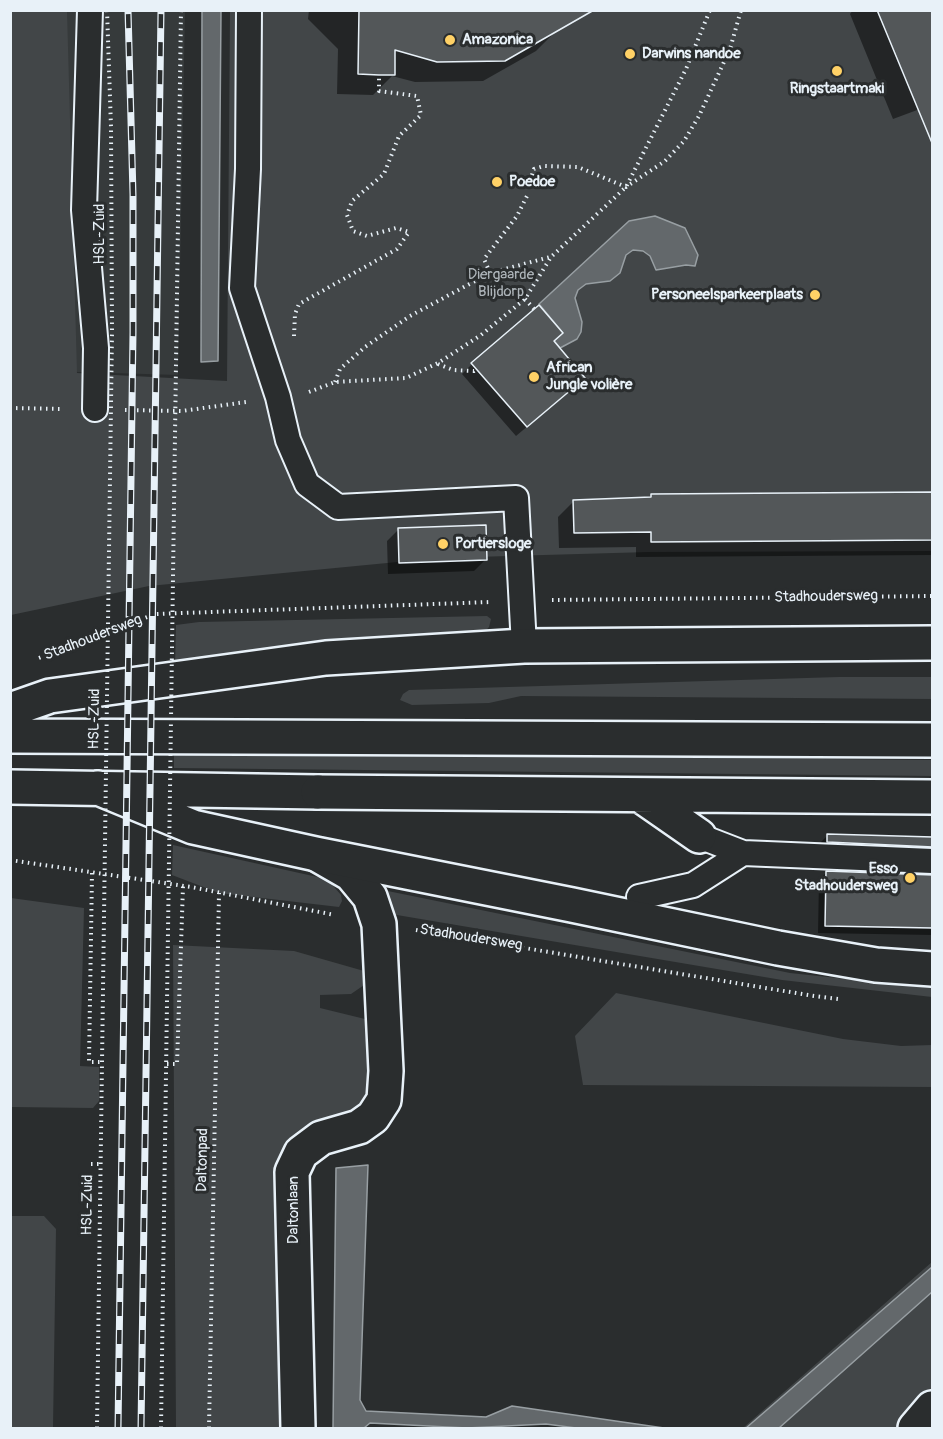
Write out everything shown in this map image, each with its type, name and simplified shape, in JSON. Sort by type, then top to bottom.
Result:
[{"type":"main road","points":[[10,710],[50,696],[326,658],[524,646],[933,643]]},
{"type":"main road","points":[[10,736],[933,740]]},
{"type":"main road","points":[[10,787],[933,797]]},
{"type":"main road","points":[[98,788],[194,826],[316,855],[778,948],[876,965],[933,969]]},
{"type":"main road","points":[[640,795],[699,836]]},
{"type":"main road","name":"Daltonlaan","points":[[298,1428],[292,1172],[301,1153],[321,1138],[359,1127],[374,1117],[384,1100],[386,1071],[379,924],[370,897],[351,874],[316,855]]},
{"type":"main road","points":[[572,905],[639,897]]},
{"type":"main road","points":[[915,1428],[933,1408]]},
{"type":"lane","points":[[90,10],[84,210],[96,348],[95,409]]},
{"type":"lane","points":[[249,10],[248,169],[242,288],[278,397],[288,440],[307,484],[338,507],[516,498],[524,646]]},
{"type":"lane","points":[[699,836],[742,853],[933,861]]},
{"type":"lane","points":[[639,897],[693,885],[742,853]]},
{"type":"path","name":"HSL-Zuid","points":[[97,1428],[113,260],[107,10]]},
{"type":"path","points":[[161,1428],[181,10]]},
{"type":"path","points":[[626,187],[686,69],[710,10]]},
{"type":"path","points":[[10,408],[182,411],[298,396],[335,381],[406,378],[438,363],[481,335],[525,299],[551,257],[626,187],[665,161],[684,141],[699,116],[730,49],[741,10]]},
{"type":"path","points":[[294,343],[295,314],[299,304],[398,249],[409,232],[396,228],[368,236],[353,231],[347,215],[352,201],[384,174],[399,136],[420,115],[417,96],[379,91],[380,75]]},
{"type":"path","points":[[532,175],[534,169],[544,166],[578,167],[626,187]]},
{"type":"path","points":[[490,273],[484,259],[517,216],[527,196]]},
{"type":"path","points":[[335,381],[340,369],[364,347],[410,316],[490,273],[551,257]]},
{"type":"path","points":[[525,299],[534,309]]},
{"type":"path","points":[[438,363],[453,370],[474,371],[477,369]]},
{"type":"path","name":"Stadhoudersweg","points":[[33,661],[155,614],[522,601],[933,596]]},
{"type":"path","name":"Stadhoudersweg","points":[[10,860],[183,886],[379,924],[849,1000]]},
{"type":"path","points":[[92,873],[89,1062],[102,1062]]},
{"type":"path","points":[[167,1064],[177,1064],[183,886]]},
{"type":"path","name":"Daltonpad","points":[[209,1428],[219,893]]},
{"type":"path","points":[[92,1164],[101,1164]]},
{"type":"shaded area","points":[[11,11],[185,11],[178,375],[11,370]]},
{"type":"shaded area","points":[[202,11],[221,11],[218,361],[201,362]]},
{"type":"shaded area","points":[[655,216],[685,228],[698,255],[695,266],[686,265],[656,270],[650,256],[643,251],[633,250],[626,255],[620,273],[610,281],[586,284],[578,290],[575,298],[582,322],[581,332],[577,339],[560,348],[554,341],[563,333],[539,304],[629,221]]},
{"type":"shaded area","points":[[368,1165],[360,1400],[366,1411],[486,1417],[512,1406],[664,1428],[576,1428],[546,1424],[467,1428],[370,1423],[364,1428],[333,1428],[336,1168]]},
{"type":"shaded area","points":[[932,1267],[932,1292],[779,1428],[746,1428]]},
{"type":"green space","name":"Diergaarde Blijdorp","points":[[10,11],[67,11],[77,373],[227,381],[230,11],[932,11],[932,551],[649,552],[439,558],[149,586],[11,615]]},
{"type":"green space","points":[[487,616],[491,619],[489,627],[481,636],[175,666],[176,625],[199,622]]},
{"type":"green space","points":[[839,677],[932,677],[932,699],[521,696],[489,703],[412,705],[400,700],[409,690]]},
{"type":"green space","points":[[174,753],[932,760],[932,776],[174,768]]},
{"type":"green space","points":[[173,845],[322,878],[329,881],[341,895],[342,901],[339,907],[219,893],[172,875]]},
{"type":"green space","points":[[373,888],[790,973],[932,988],[932,997],[782,980],[391,914]]},
{"type":"green space","points":[[11,898],[84,908],[80,1066],[99,1067],[99,1101],[93,1108],[11,1107]]},
{"type":"green space","points":[[173,945],[294,951],[364,971],[370,981],[351,994],[320,995],[320,1008],[365,1019],[372,1030],[375,1089],[365,1108],[310,1123],[274,1167],[281,1359],[281,1428],[176,1428]]},
{"type":"green space","points":[[616,993],[843,1039],[901,1046],[932,1045],[932,1087],[583,1085],[575,1036]]},
{"type":"green space","points":[[11,1216],[44,1216],[56,1229],[53,1428],[11,1428]]},
{"type":"green space","points":[[932,1262],[932,1428],[743,1428]]},
{"type":"building","name":"Amazonica","points":[[359,10],[594,10],[505,61],[437,62],[395,50],[395,75],[379,75],[358,74]]},
{"type":"building","points":[[877,10],[933,10],[933,143],[932,143]]},
{"type":"building","name":"African Jungle volière","points":[[539,305],[563,333],[554,341],[585,378],[527,427],[471,363]]},
{"type":"building","points":[[933,492],[933,540],[651,542],[651,532],[574,533],[573,500],[651,497],[651,494]]},
{"type":"building","name":"Portiersloge","points":[[486,525],[487,560],[399,563],[398,528]]},
{"type":"building","points":[[827,834],[933,837],[933,847],[827,842]]},
{"type":"building","points":[[826,871],[933,875],[933,928],[825,926]]},
{"type":"railway","points":[[118,1428],[133,332],[133,195],[128,10]]},
{"type":"railway","points":[[141,1428],[161,10]]},
{"type":"place","name":"Amazonica","points":[[450,40]]},
{"type":"place","name":"Darwins nandoe","points":[[630,54]]},
{"type":"place","name":"Ringstaartmaki","points":[[837,71]]},
{"type":"place","name":"Poedoe","points":[[497,182]]},
{"type":"place","name":"Personeelsparkeerplaats","points":[[815,295]]},
{"type":"place","name":"African Jungle volière","points":[[534,377]]},
{"type":"place","name":"Portiersloge","points":[[443,544]]},
{"type":"place","name":"Esso Stadhoudersweg","points":[[910,878]]}]
